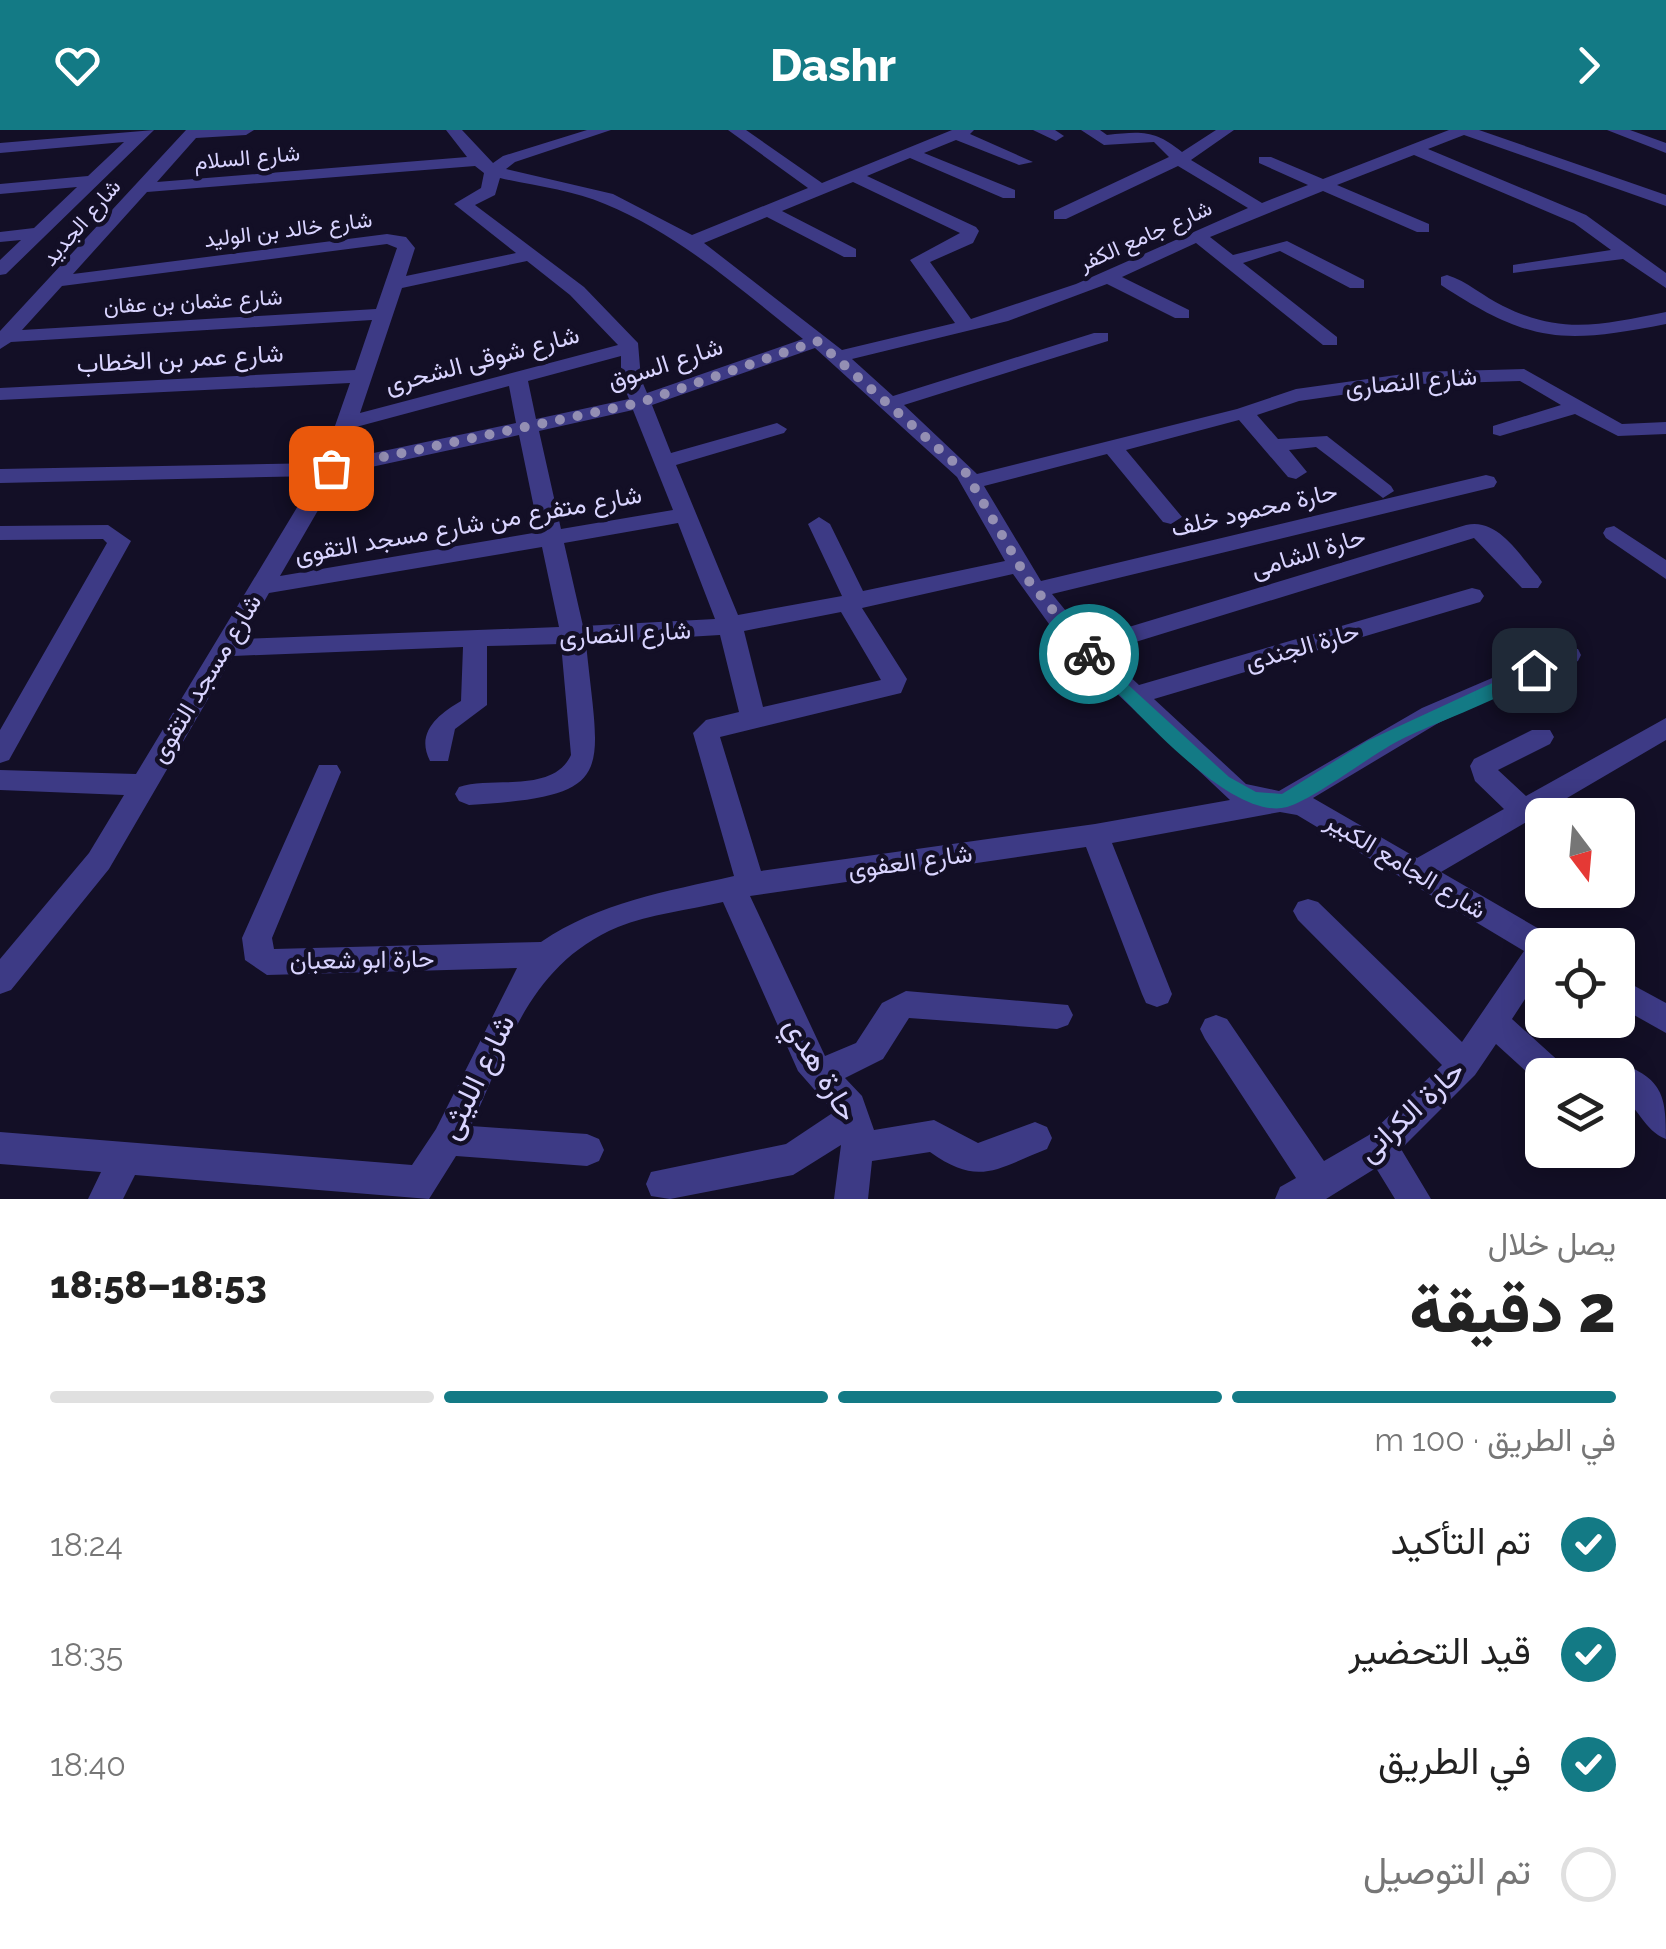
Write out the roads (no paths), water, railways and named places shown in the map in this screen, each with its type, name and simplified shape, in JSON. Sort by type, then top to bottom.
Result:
[{"type":"street","points":[[193,132],[246,130]]},
{"type":"street","points":[[454,130],[485,166],[490,191],[463,204],[577,292],[631,347],[630,379],[730,625],[754,718],[896,683],[852,602],[819,524]]},
{"type":"street","points":[[485,166],[603,130]]},
{"type":"street","points":[[736,130],[821,190]]},
{"type":"street","points":[[1089,130],[1104,140],[1154,136],[1179,158],[1261,209]]},
{"type":"street","points":[[1060,215],[1179,158],[1226,130]]},
{"type":"street","points":[[1464,130],[1666,201]]},
{"type":"street","name":"شارع جامع الكفر","points":[[838,357],[967,326],[1108,276],[1261,209],[1464,130]]},
{"type":"street","points":[[1615,130],[1666,148]]},
{"type":"street","name":"شارع الجديد","points":[[3,340],[193,132]]},
{"type":"street","points":[[691,242],[961,132],[1025,162]]},
{"type":"street","points":[[0,148],[143,133]]},
{"type":"street","points":[[0,270],[88,181],[143,133]]},
{"type":"street","points":[[1414,150],[1580,219],[1666,282]]},
{"type":"street","points":[[911,152],[1008,194]]},
{"type":"street","points":[[1265,160],[1328,183],[1424,228]]},
{"type":"street","name":"شارع السلام","points":[[140,188],[485,166]]},
{"type":"street","name":"شارع الجامع الكبير","points":[[485,166],[607,198],[691,242],[838,357],[972,482],[1036,590],[1084,648],[1236,791],[1252,798],[1285,800],[1320,814],[1525,938]]},
{"type":"street","points":[[853,176],[970,231],[967,240],[919,260],[967,326]]},
{"type":"street","points":[[0,189],[88,181]]},
{"type":"street","points":[[768,211],[850,253]]},
{"type":"street","points":[[0,237],[37,233]]},
{"type":"street","points":[[1198,236],[1330,341]]},
{"type":"street","name":"شارع خالد بن الوليد","points":[[60,281],[386,239],[400,242],[406,248],[331,468]]},
{"type":"street","points":[[1231,260],[1280,245],[1357,284]]},
{"type":"street","points":[[1520,269],[1627,254]]},
{"type":"street","points":[[395,284],[531,256]]},
{"type":"street","points":[[1108,276],[1182,314]]},
{"type":"street","points":[[1447,281],[1492,308],[1560,331],[1581,333],[1666,318]]},
{"type":"street","name":"شارع عثمان بن عفان","points":[[3,340],[383,314]]},
{"type":"street","points":[[890,402],[1101,337]]},
{"type":"street","name":"شارع السوق","points":[[528,430],[639,403],[817,341]]},
{"type":"street","name":"شارع شوقى الشحرى","points":[[347,423],[631,347]]},
{"type":"street","name":"شارع النصارى","points":[[972,482],[1244,413],[1296,394],[1356,384],[1513,373],[1543,382],[1618,430],[1666,428]]},
{"type":"street","name":"شارع عمر بن الخطاب","points":[[0,394],[362,376]]},
{"type":"street","points":[[469,794],[550,785],[578,771],[584,755],[573,637],[518,378]]},
{"type":"street","points":[[1500,430],[1579,406]]},
{"type":"street","points":[[1244,413],[1296,472]]},
{"type":"street","points":[[0,476],[331,468],[528,430]]},
{"type":"street","points":[[663,462],[777,430]]},
{"type":"street","points":[[1273,446],[1320,440],[1383,490]]},
{"type":"street","points":[[1112,447],[1172,516]]},
{"type":"street","name":"شارع مسجد التقوى","points":[[0,982],[99,861],[140,785],[331,468]]},
{"type":"street","name":"حارة محمود خلف","points":[[1036,590],[1486,482]]},
{"type":"street","name":"شارع متفرع من شارع مسجد التقوى","points":[[260,587],[685,516]]},
{"type":"street","name":"حارة الشامى","points":[[1084,648],[1474,530],[1488,534],[1530,582]]},
{"type":"street","points":[[0,533],[108,532],[120,541],[0,753]]},
{"type":"street","points":[[1614,533],[1666,571]]},
{"type":"street","name":"شارع النصارى","points":[[224,648],[573,637],[730,625],[1020,565]]},
{"type":"street","name":"حارة الجندى","points":[[1132,696],[1472,596]]},
{"type":"street","points":[[439,754],[443,724],[474,706],[476,641]]},
{"type":"street","points":[[1285,800],[1431,715],[1569,655]]},
{"type":"street","name":"حارة هدي","points":[[754,718],[711,728],[705,736],[742,887],[809,1061],[820,1072],[856,1133],[851,1199]]},
{"type":"street","points":[[1418,872],[1666,728]]},
{"type":"street","points":[[1524,811],[1486,774],[1483,766],[1541,738]]},
{"type":"street","name":"حارة ابو شعبان","points":[[328,772],[257,938],[256,951],[267,962],[546,955]]},
{"type":"street","points":[[0,780],[140,785]]},
{"type":"street","name":"شارع العفوى","points":[[546,955],[615,916],[742,887],[1095,835],[1285,800]]},
{"type":"street","points":[[1095,835],[1157,994]]},
{"type":"street","points":[[1308,912],[1464,1065]]},
{"type":"street","name":"شارع الليثى","points":[[415,1191],[448,1140],[520,988],[546,955]]},
{"type":"street","name":"حارة الكرانى","points":[[1306,1192],[1381,1146],[1464,1065],[1525,974]]},
{"type":"street","points":[[1635,1000],[1666,1019]]},
{"type":"street","points":[[820,1072],[858,1060],[872,1048],[891,1012],[906,1004],[1057,1015]]},
{"type":"street","points":[[1493,1022],[1533,1058]]},
{"type":"street","points":[[1216,1029],[1306,1192]]},
{"type":"street","points":[[1635,1087],[1666,1124]]},
{"type":"street","points":[[663,1184],[792,1158],[856,1133],[934,1136],[960,1154],[978,1160],[1035,1138]]},
{"type":"street","points":[[448,1140],[587,1150]]},
{"type":"street","points":[[1381,1146],[1414,1199]]},
{"type":"street","points":[[0,1148],[415,1191]]},
{"type":"street","points":[[105,1199],[125,1159]]}]
